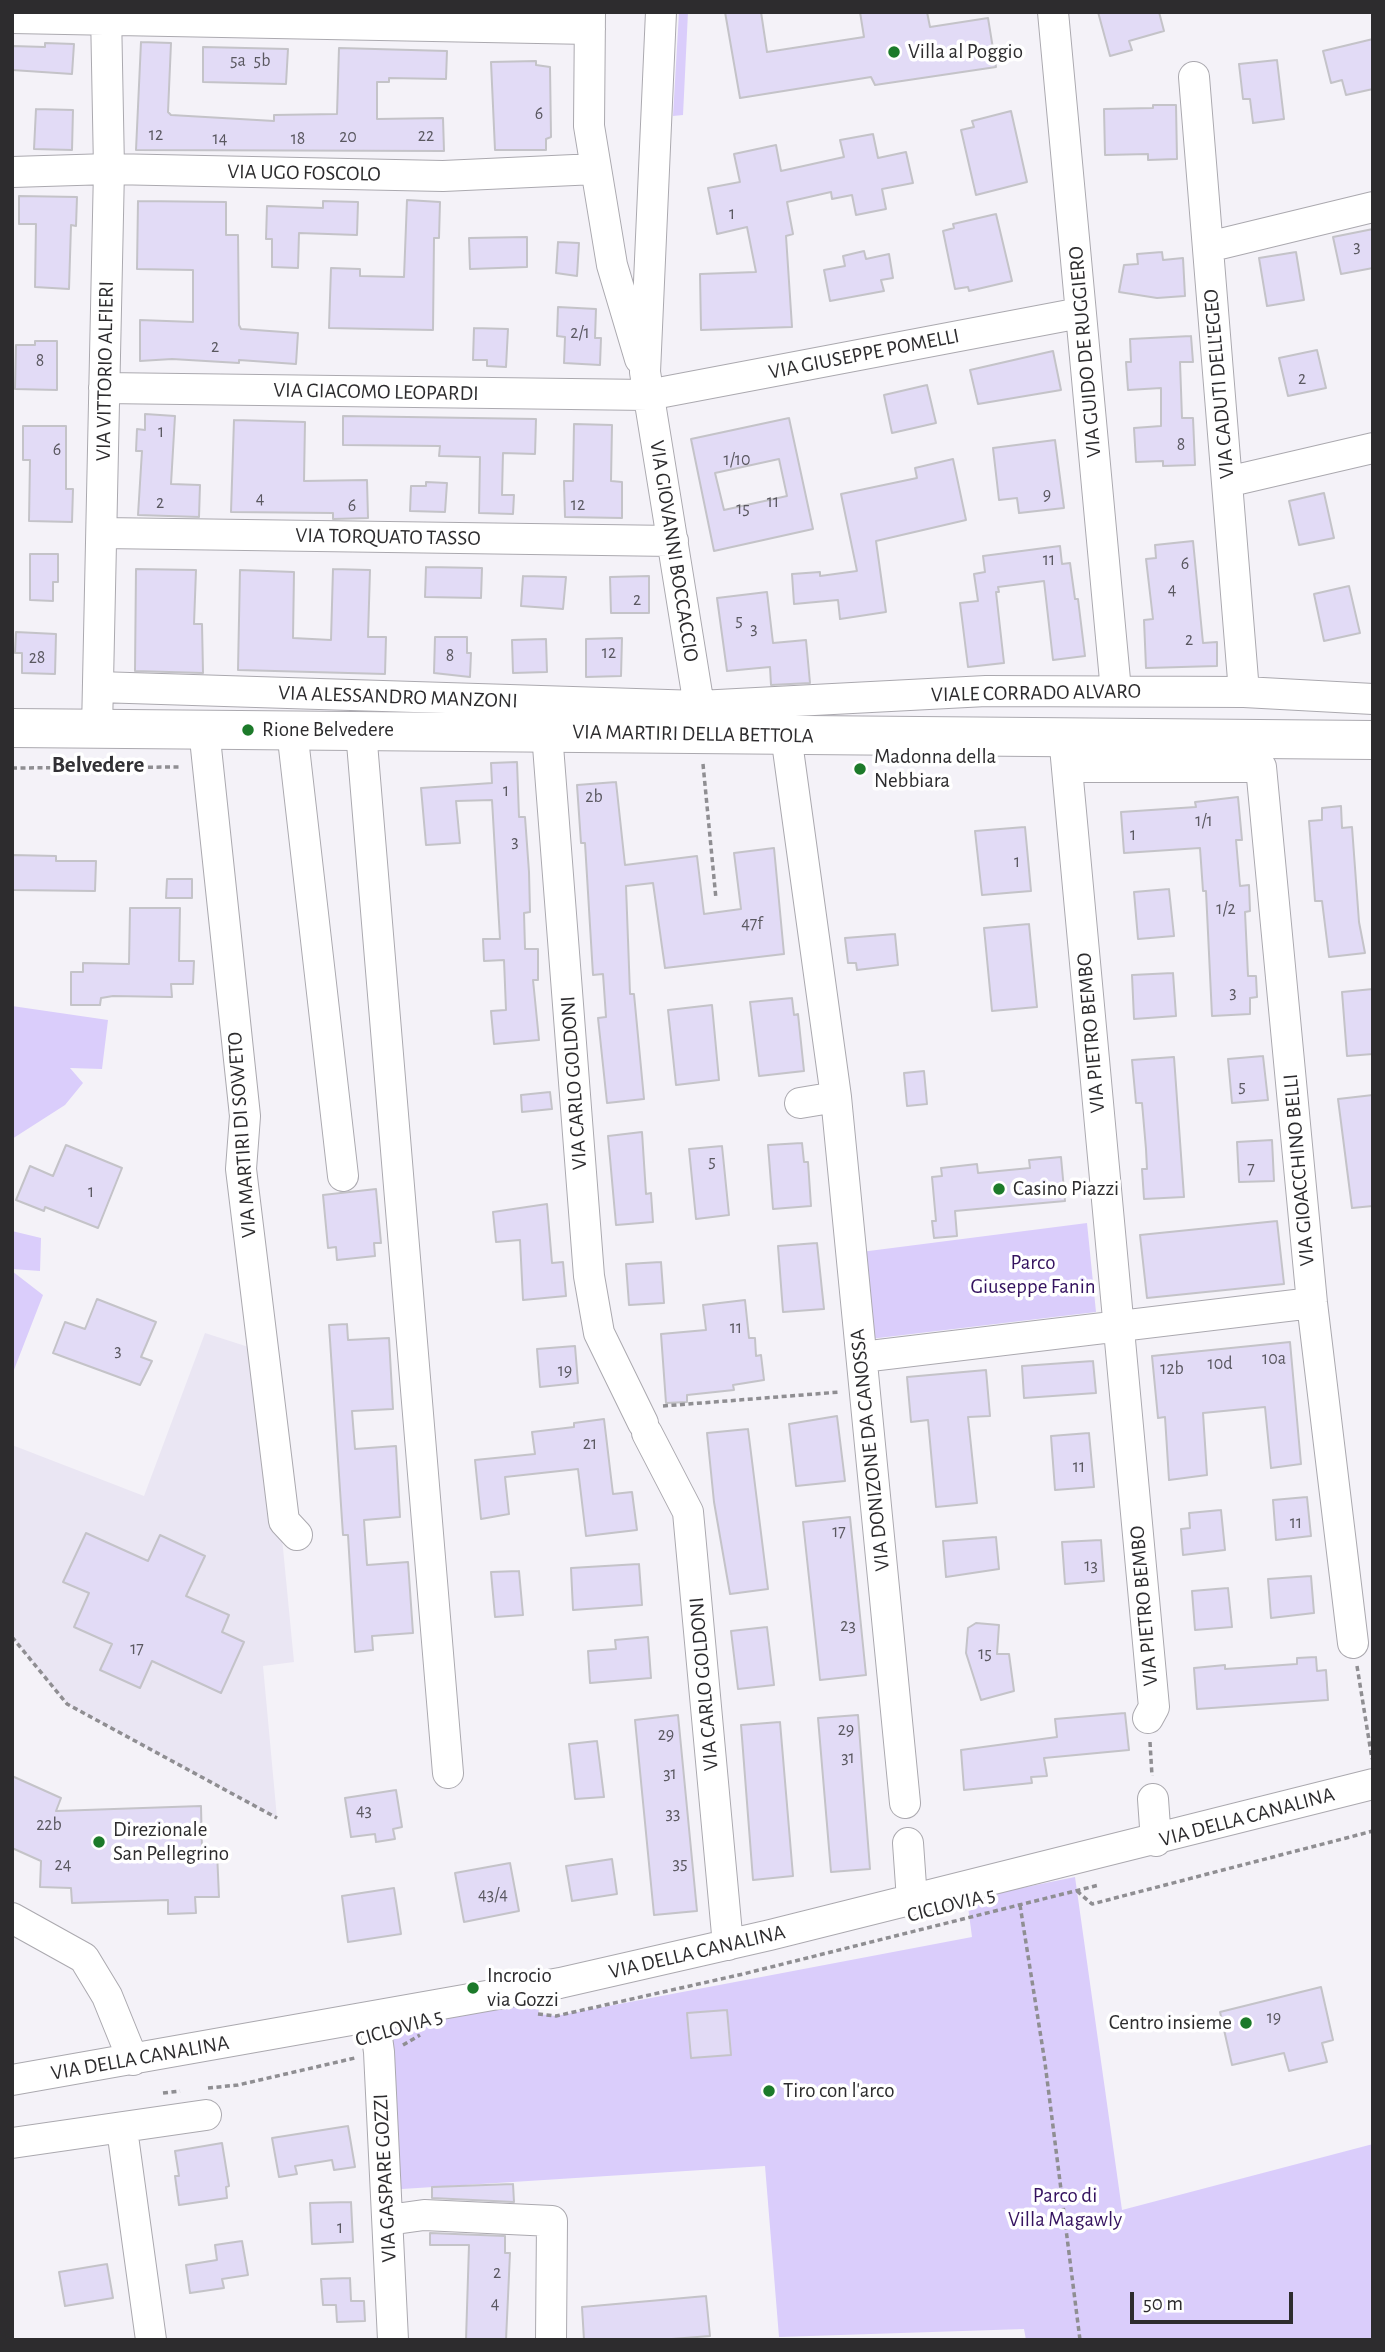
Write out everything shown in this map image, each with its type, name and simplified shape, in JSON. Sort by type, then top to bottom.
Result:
[{"type":"main road","name":"VIA MARTIRI DELLA BETTOLA","points":[[12,729],[547,733],[699,720],[786,735],[1065,752],[1373,740]]},
{"type":"street","points":[[647,383],[662,12]]},
{"type":"street","name":"VIA GUIDO DE RUGGIERO","points":[[1053,12],[1116,691]]},
{"type":"street","points":[[12,18],[106,16],[590,21]]},
{"type":"street","name":"VIA VITTORIO ALFIERI","points":[[97,729],[103,533],[108,169],[106,16]]},
{"type":"street","name":"VIA GIOVANNI BOCCACCIO","points":[[590,21],[589,126],[612,265],[647,383],[699,720]]},
{"type":"street","name":"VIA CADUTI DELL'EGEO","points":[[1194,77],[1244,692]]},
{"type":"street","name":"VIA UGO FOSCOLO","points":[[12,172],[108,169],[443,176],[596,169]]},
{"type":"street","points":[[1208,247],[1373,207]]},
{"type":"street","name":"VIA GIUSEPPE POMELLI","points":[[647,383],[1080,313]]},
{"type":"street","name":"VIA GIACOMO LEOPARDI","points":[[104,388],[647,383]]},
{"type":"street","points":[[1227,482],[1373,448]]},
{"type":"street","name":"VIA TORQUATO TASSO","points":[[103,533],[673,541]]},
{"type":"street","name":"VIA ALESSANDRO MANZONI","points":[[98,687],[699,720]]},
{"type":"street","name":"VIALE CORRADO ALVARO","points":[[699,720],[986,691],[1244,692],[1373,699]]},
{"type":"street","name":"VIA MARTIRI DI SOWETO","points":[[204,729],[245,1116],[242,1169],[284,1521],[297,1535]]},
{"type":"street","points":[[292,730],[343,1176]]},
{"type":"street","points":[[361,731],[448,1773]]},
{"type":"street","name":"VIA CARLO GOLDONI","points":[[547,733],[589,1276],[598,1333],[688,1512],[728,1945]]},
{"type":"street","name":"VIA DONIZONE DA CANOSSA","points":[[786,735],[836,1097],[905,1803]]},
{"type":"street","name":"VIA GIOACCHINO BELLI","points":[[1065,752],[1261,767],[1312,1303],[1353,1643]]},
{"type":"street","name":"VIA PIETRO BEMBO","points":[[1065,752],[1154,1707],[1148,1718]]},
{"type":"street","points":[[800,1103],[836,1097]]},
{"type":"street","points":[[862,1357],[1119,1329],[1312,1303]]},
{"type":"street","name":"VIA DELLA CANALINA","points":[[12,2080],[559,1983],[728,1945],[1373,1784]]},
{"type":"street","points":[[1153,1799],[1156,1840]]},
{"type":"street","points":[[908,1843],[912,1900]]},
{"type":"street","points":[[12,1917],[84,1958],[107,1996],[132,2060]]},
{"type":"street","name":"VIA GASPARE GOZZI","points":[[374,2016],[379,2052],[393,2340]]},
{"type":"street","points":[[12,2143],[122,2129],[203,2102]]},
{"type":"street","points":[[122,2129],[151,2340]]},
{"type":"street","points":[[388,2220],[424,2215],[552,2221],[551,2340]]},
{"type":"path","points":[[699,720],[716,900]]},
{"type":"path","points":[[642,1422],[865,1390]]},
{"type":"path","points":[[12,1637],[67,1704],[278,1818]]},
{"type":"path","points":[[1353,1643],[1373,1765]]},
{"type":"path","name":"VIA PIETRO BEMBO","points":[[1148,1718],[1153,1799]]},
{"type":"path","points":[[1077,1891],[1092,1904],[1373,1831]]},
{"type":"path","name":"CICLOVIA 5","points":[[526,2016],[556,2016],[743,1974],[1099,1885]]},
{"type":"path","points":[[1020,1905],[1045,2063],[1080,2340]]},
{"type":"path","name":"CICLOVIA 5","points":[[203,2102],[238,2085],[379,2052],[433,2032]]},
{"type":"path","points":[[161,2093],[187,2090]]},
{"type":"shaded area","points":[[205,1333],[264,1352],[294,1662],[263,1666],[277,1818],[67,1704],[12,1637],[12,1445],[144,1496]]},
{"type":"green space","points":[[679,12],[688,12],[683,115],[673,116]]},
{"type":"green space","points":[[12,1006],[108,1020],[102,1069],[70,1068],[83,1083],[65,1105],[12,1139]]},
{"type":"green space","name":"Parco Giuseppe Fanin","points":[[1087,1223],[1096,1312],[870,1339],[861,1252]]},
{"type":"green space","points":[[12,1231],[41,1238],[40,1271],[12,1269]]},
{"type":"green space","points":[[12,1271],[43,1295],[12,1375]]},
{"type":"green space","name":"Parco di Villa Magawly","points":[[1075,1877],[1122,2210],[1373,2144],[1373,2340],[1026,2340],[1024,2329],[779,2337],[765,2166],[386,2190],[374,2016],[537,1987],[539,2014],[556,2016],[972,1937],[967,1899]]},
{"type":"building","name":"Villa al Poggio","points":[[725,12],[761,12],[767,52],[864,37],[860,12],[927,12],[930,27],[988,18],[996,67],[875,85],[871,77],[740,98]]},
{"type":"building","points":[[1098,12],[1159,12],[1164,31],[1129,41],[1132,50],[1110,56]]},
{"type":"building","points":[[1373,39],[1373,89],[1346,95],[1342,80],[1331,83],[1323,51]]},
{"type":"building","points":[[141,42],[171,43],[168,112],[171,115],[274,121],[274,115],[337,114],[339,48],[447,51],[446,79],[389,78],[389,82],[377,82],[377,119],[443,118],[444,151],[136,150]]},
{"type":"building","points":[[45,43],[74,44],[72,74],[12,70],[12,46],[45,47]]},
{"type":"building","points":[[203,47],[288,49],[286,84],[203,82]]},
{"type":"building","points":[[1277,60],[1284,119],[1253,123],[1250,99],[1243,99],[1239,64]]},
{"type":"building","points":[[536,61],[536,65],[550,67],[551,137],[546,139],[546,150],[495,150],[491,62]]},
{"type":"building","points":[[1153,105],[1176,105],[1177,159],[1148,160],[1148,154],[1105,155],[1104,109],[1153,108]]},
{"type":"building","points":[[36,109],[73,110],[72,150],[34,149]]},
{"type":"building","points":[[1011,111],[1027,182],[976,195],[961,130],[974,127],[972,121]]},
{"type":"building","points":[[873,134],[878,158],[906,152],[913,183],[882,189],[886,209],[856,215],[852,195],[832,199],[831,192],[787,202],[793,234],[786,236],[792,327],[701,330],[700,274],[756,272],[747,227],[717,234],[708,188],[740,182],[734,154],[776,145],[781,171],[844,157],[840,140]]},
{"type":"building","points":[[19,196],[77,197],[76,226],[71,225],[69,289],[35,287],[36,224],[19,224]]},
{"type":"building","points":[[407,200],[440,202],[439,238],[434,238],[433,330],[329,328],[331,268],[360,269],[360,276],[404,277]]},
{"type":"building","points":[[138,201],[226,202],[226,235],[238,235],[239,325],[241,329],[298,333],[296,364],[239,360],[239,363],[172,359],[140,361],[140,320],[193,322],[193,270],[137,269]]},
{"type":"building","points":[[323,201],[358,202],[357,235],[299,233],[298,268],[272,267],[272,239],[266,239],[267,206],[323,208]]},
{"type":"building","points":[[996,214],[1012,281],[969,291],[968,287],[955,289],[943,231],[954,228],[953,224]]},
{"type":"building","points":[[1373,229],[1373,268],[1341,274],[1333,237]]},
{"type":"building","points":[[527,237],[527,267],[470,269],[469,238]]},
{"type":"building","points":[[558,242],[579,243],[577,276],[556,273]]},
{"type":"building","points":[[864,251],[866,259],[889,254],[893,278],[881,280],[884,291],[830,301],[824,270],[845,266],[843,256]]},
{"type":"building","points":[[1162,252],[1163,260],[1183,258],[1185,296],[1157,298],[1119,292],[1124,265],[1138,264],[1137,254]]},
{"type":"building","points":[[1296,252],[1304,300],[1267,306],[1259,258]]},
{"type":"building","points":[[558,307],[596,309],[595,338],[601,338],[600,365],[564,363],[565,337],[557,336]]},
{"type":"building","points":[[474,328],[508,329],[506,367],[487,366],[487,360],[473,360]]},
{"type":"building","points":[[1191,336],[1193,362],[1180,362],[1182,418],[1193,418],[1195,465],[1163,466],[1163,461],[1136,462],[1134,428],[1161,426],[1161,388],[1128,390],[1126,362],[1131,362],[1130,339]]},
{"type":"building","points":[[35,341],[57,341],[57,390],[15,389],[16,345],[35,345]]},
{"type":"building","points":[[1317,350],[1326,388],[1288,396],[1279,358]]},
{"type":"building","points":[[1053,351],[1061,390],[978,404],[970,370]]},
{"type":"building","points":[[927,385],[936,423],[892,433],[884,395]]},
{"type":"building","points":[[145,414],[175,416],[171,484],[200,485],[199,517],[138,515],[142,451],[136,451],[137,429],[145,430]]},
{"type":"building","points":[[343,416],[536,419],[535,454],[503,453],[502,495],[514,495],[513,514],[479,513],[480,457],[439,456],[440,446],[343,445]]},
{"type":"building","points":[[789,418],[813,529],[714,551],[691,439]],"holes":[[[779,459],[787,496],[724,510],[715,473]]]},
{"type":"building","points":[[234,420],[305,422],[304,481],[367,480],[368,518],[333,519],[333,513],[231,512]]},
{"type":"building","points":[[574,424],[612,425],[611,481],[622,482],[622,518],[565,517],[564,481],[573,481]]},
{"type":"building","points":[[23,426],[66,426],[66,489],[73,489],[72,522],[29,521],[30,460],[23,460]]},
{"type":"building","points":[[1055,440],[1064,508],[1019,513],[1017,498],[999,500],[993,448]]},
{"type":"building","points":[[953,459],[966,520],[876,541],[886,612],[840,619],[838,600],[794,604],[792,574],[820,572],[820,576],[857,571],[841,494],[917,478],[915,468]]},
{"type":"building","points":[[426,482],[447,483],[445,512],[410,511],[411,486],[426,486]]},
{"type":"building","points":[[1324,493],[1334,538],[1299,545],[1289,501]]},
{"type":"building","points":[[1193,541],[1203,643],[1217,642],[1217,666],[1146,668],[1144,620],[1153,619],[1146,559],[1156,558],[1155,545]]},
{"type":"building","points":[[1060,546],[1062,564],[1070,563],[1075,599],[1078,599],[1085,656],[1053,660],[1044,581],[998,587],[999,592],[996,592],[1004,663],[968,667],[960,603],[978,601],[974,574],[985,572],[983,556]]},
{"type":"building","points":[[30,554],[58,554],[58,582],[53,582],[53,601],[30,600]]},
{"type":"building","points":[[426,567],[482,568],[481,598],[425,597]]},
{"type":"building","points":[[136,569],[196,570],[194,624],[202,624],[203,673],[135,671]]},
{"type":"building","points":[[333,569],[370,570],[368,637],[386,637],[385,674],[238,670],[240,570],[294,572],[293,638],[331,640]]},
{"type":"building","points":[[523,576],[566,577],[563,609],[521,606]]},
{"type":"building","points":[[649,576],[649,613],[611,613],[610,577]]},
{"type":"building","points":[[1349,586],[1360,633],[1324,641],[1314,594]]},
{"type":"building","points":[[767,592],[773,643],[806,640],[810,683],[771,685],[770,667],[727,671],[717,598]]},
{"type":"building","points":[[16,632],[56,634],[55,674],[22,673],[22,653],[15,653]]},
{"type":"building","points":[[435,637],[467,637],[467,653],[471,653],[470,677],[434,673]]},
{"type":"building","points":[[622,638],[621,676],[586,677],[586,639]]},
{"type":"building","points":[[546,639],[547,672],[513,673],[512,640]]},
{"type":"building","points":[[517,762],[519,817],[525,817],[529,872],[530,912],[524,913],[525,949],[538,949],[538,980],[533,980],[539,1040],[494,1044],[491,1011],[506,1010],[504,960],[484,961],[483,939],[500,939],[492,800],[456,801],[460,843],[426,845],[421,788],[492,783],[491,763]]},
{"type":"building","points":[[616,782],[625,865],[697,856],[704,914],[741,909],[734,853],[774,848],[784,954],[665,968],[653,883],[626,886],[630,994],[634,994],[644,1099],[607,1103],[598,1018],[606,1017],[603,974],[593,975],[585,843],[581,843],[577,785]]},
{"type":"building","points":[[1238,797],[1242,840],[1236,840],[1240,886],[1249,885],[1250,911],[1245,912],[1248,976],[1256,976],[1257,997],[1250,998],[1250,1014],[1212,1016],[1206,891],[1203,891],[1200,848],[1124,853],[1121,812],[1196,807],[1195,802]]},
{"type":"building","points":[[1341,806],[1342,828],[1352,827],[1359,922],[1365,953],[1329,957],[1322,901],[1315,901],[1309,821],[1322,820],[1322,808]]},
{"type":"building","points":[[1025,827],[1031,891],[982,895],[975,831]]},
{"type":"building","points":[[12,855],[56,856],[56,861],[96,861],[95,891],[12,890]]},
{"type":"building","points":[[167,879],[192,879],[192,898],[166,898]]},
{"type":"building","points":[[1169,889],[1174,936],[1138,939],[1134,892]]},
{"type":"building","points":[[130,908],[180,908],[179,961],[194,961],[193,984],[171,984],[172,997],[113,996],[101,998],[100,1005],[71,1005],[71,972],[83,972],[83,963],[129,964]]},
{"type":"building","points":[[1029,924],[1037,1007],[992,1011],[984,928]]},
{"type":"building","points":[[895,934],[898,965],[857,970],[856,963],[848,963],[845,938]]},
{"type":"building","points":[[1173,973],[1176,1016],[1134,1019],[1132,975]]},
{"type":"building","points":[[1373,989],[1373,1054],[1347,1056],[1342,992]]},
{"type":"building","points":[[792,998],[794,1015],[798,1014],[804,1071],[759,1076],[750,1002]]},
{"type":"building","points":[[712,1005],[719,1080],[676,1085],[668,1010]]},
{"type":"building","points":[[1263,1056],[1268,1100],[1232,1103],[1228,1059]]},
{"type":"building","points":[[1174,1057],[1184,1197],[1144,1199],[1142,1169],[1147,1169],[1146,1149],[1142,1103],[1136,1103],[1132,1060]]},
{"type":"building","points":[[924,1071],[927,1104],[907,1106],[904,1073]]},
{"type":"building","points":[[550,1092],[552,1109],[522,1112],[521,1095]]},
{"type":"building","points":[[1373,1095],[1373,1206],[1352,1208],[1338,1099]]},
{"type":"building","points":[[642,1132],[646,1194],[651,1193],[653,1222],[616,1225],[608,1136]]},
{"type":"building","points":[[1272,1140],[1274,1181],[1239,1182],[1237,1142]]},
{"type":"building","points":[[802,1143],[804,1162],[808,1162],[811,1206],[773,1209],[768,1145]]},
{"type":"building","points":[[66,1145],[122,1168],[98,1228],[45,1207],[44,1211],[16,1200],[30,1166],[53,1176]]},
{"type":"building","points":[[722,1146],[729,1215],[696,1219],[689,1149]]},
{"type":"building","name":"Casino Piazzi","points":[[1061,1157],[1065,1201],[955,1211],[957,1236],[934,1238],[932,1221],[936,1221],[932,1177],[942,1176],[941,1168],[977,1164],[978,1173],[1030,1168],[1029,1160]]},
{"type":"building","points":[[376,1189],[381,1243],[374,1243],[375,1256],[337,1260],[336,1247],[328,1248],[323,1195]]},
{"type":"building","points":[[547,1204],[552,1263],[563,1262],[566,1296],[523,1300],[520,1240],[496,1242],[493,1212]]},
{"type":"building","points":[[1277,1221],[1284,1284],[1147,1298],[1140,1235]]},
{"type":"building","points":[[817,1243],[824,1309],[783,1312],[778,1246]]},
{"type":"building","points":[[661,1262],[664,1303],[629,1305],[626,1264]]},
{"type":"building","points":[[97,1299],[156,1322],[141,1357],[152,1361],[140,1385],[53,1353],[65,1322],[85,1329]]},
{"type":"building","points":[[745,1300],[749,1338],[755,1338],[756,1356],[761,1355],[764,1380],[733,1385],[734,1390],[687,1395],[687,1402],[666,1403],[661,1334],[706,1330],[703,1305]]},
{"type":"building","points":[[347,1324],[348,1340],[389,1338],[393,1409],[352,1411],[355,1449],[396,1446],[400,1517],[364,1520],[367,1565],[408,1562],[413,1633],[372,1636],[373,1650],[355,1652],[348,1535],[343,1535],[329,1325]]},
{"type":"building","points":[[1290,1342],[1301,1464],[1271,1468],[1265,1407],[1203,1413],[1207,1475],[1169,1480],[1165,1417],[1158,1418],[1152,1356]]},
{"type":"building","points":[[575,1346],[578,1383],[540,1387],[537,1349]]},
{"type":"building","points":[[1093,1361],[1096,1393],[1024,1398],[1022,1366]]},
{"type":"building","points":[[986,1370],[990,1416],[968,1417],[977,1503],[936,1507],[928,1420],[911,1422],[907,1377]]},
{"type":"building","points":[[837,1416],[845,1481],[796,1486],[789,1424]]},
{"type":"building","points":[[604,1419],[613,1494],[632,1492],[637,1530],[586,1536],[578,1469],[505,1477],[509,1514],[481,1519],[475,1460],[535,1454],[532,1432],[574,1427],[574,1423]]},
{"type":"building","points":[[748,1429],[768,1589],[730,1594],[714,1502],[707,1433]]},
{"type":"building","points":[[1089,1433],[1094,1487],[1055,1490],[1051,1436]]},
{"type":"building","points":[[1307,1497],[1311,1536],[1276,1540],[1273,1500]]},
{"type":"building","points":[[1221,1510],[1225,1550],[1183,1555],[1181,1529],[1190,1528],[1189,1513]]},
{"type":"building","points":[[850,1517],[866,1675],[820,1680],[803,1522]]},
{"type":"building","points":[[86,1533],[148,1561],[160,1535],[205,1556],[186,1596],[229,1615],[222,1632],[244,1642],[221,1693],[152,1661],[140,1688],[100,1670],[112,1644],[74,1627],[89,1593],[63,1582]]},
{"type":"building","points":[[996,1537],[999,1569],[946,1577],[943,1541]]},
{"type":"building","points":[[1101,1540],[1104,1581],[1065,1584],[1062,1542]]},
{"type":"building","points":[[639,1564],[642,1605],[573,1610],[571,1568]]},
{"type":"building","points":[[519,1571],[523,1615],[495,1617],[491,1572]]},
{"type":"building","points":[[1311,1576],[1314,1613],[1271,1618],[1268,1579]]},
{"type":"building","points":[[1228,1588],[1232,1627],[1195,1630],[1192,1591]]},
{"type":"building","points":[[976,1623],[999,1625],[997,1654],[1009,1654],[1014,1691],[981,1700],[966,1653],[968,1628]]},
{"type":"building","points":[[767,1627],[774,1685],[738,1689],[731,1631]]},
{"type":"building","points":[[648,1637],[651,1678],[590,1683],[588,1651],[616,1649],[615,1640]]},
{"type":"building","points":[[1316,1657],[1317,1671],[1326,1670],[1328,1700],[1197,1709],[1194,1668],[1225,1665],[1225,1669],[1297,1664],[1297,1658]]},
{"type":"building","points":[[1125,1713],[1129,1750],[1044,1758],[1047,1776],[1031,1777],[1032,1783],[964,1790],[961,1750],[1057,1737],[1055,1719]]},
{"type":"building","points":[[678,1715],[697,1911],[654,1915],[635,1720]]},
{"type":"building","points":[[858,1715],[870,1869],[831,1872],[818,1718]]},
{"type":"building","points":[[780,1722],[793,1876],[753,1880],[741,1725]]},
{"type":"building","points":[[597,1741],[604,1797],[575,1799],[569,1744]]},
{"type":"building","name":"Direzionale San Pellegrino","points":[[12,1776],[61,1798],[56,1811],[201,1806],[202,1852],[217,1852],[219,1897],[195,1897],[196,1913],[168,1914],[168,1900],[72,1903],[71,1888],[40,1887],[41,1861],[12,1848]]},
{"type":"building","points":[[396,1790],[402,1827],[393,1829],[395,1839],[376,1842],[375,1834],[351,1837],[345,1798]]},
{"type":"building","points":[[612,1859],[617,1894],[572,1901],[566,1866]]},
{"type":"building","points":[[510,1863],[519,1911],[464,1922],[455,1873]]},
{"type":"building","points":[[394,1888],[401,1934],[348,1942],[342,1896]]},
{"type":"building","points":[[1321,1987],[1333,2040],[1322,2043],[1327,2062],[1289,2071],[1284,2053],[1232,2065],[1220,2012]]},
{"type":"building","points":[[727,2010],[731,2055],[691,2058],[687,2013]]},
{"type":"building","points":[[348,2126],[355,2167],[334,2170],[332,2160],[295,2166],[297,2174],[279,2177],[272,2138]]},
{"type":"building","points":[[222,2143],[229,2186],[226,2187],[227,2198],[179,2205],[175,2176],[179,2176],[175,2151]]},
{"type":"building","points":[[513,2184],[514,2202],[432,2198],[432,2187]]},
{"type":"building","points":[[351,2202],[353,2242],[312,2244],[310,2203]]},
{"type":"building","points":[[430,2233],[505,2236],[505,2253],[510,2253],[506,2340],[466,2340],[469,2245],[430,2245]]},
{"type":"building","points":[[242,2241],[248,2275],[222,2279],[224,2288],[190,2293],[186,2265],[217,2260],[215,2245]]},
{"type":"building","points":[[107,2264],[113,2298],[65,2306],[59,2272]]},
{"type":"building","points":[[350,2278],[351,2301],[364,2301],[365,2321],[337,2322],[336,2305],[323,2305],[321,2279]]},
{"type":"building","points":[[706,2296],[710,2336],[659,2340],[584,2340],[582,2307]]},
{"type":"place","name":"Villa al Poggio","points":[[894,52]]},
{"type":"place","name":"Rione Belvedere","points":[[248,730]]},
{"type":"place","name":"Madonna della Nebbiara","points":[[860,769]]},
{"type":"place","name":"Casino Piazzi","points":[[999,1189]]},
{"type":"place","name":"Direzionale San Pellegrino","points":[[99,1842]]},
{"type":"place","name":"Incrocio via Gozzi","points":[[473,1988]]},
{"type":"place","name":"Centro insieme","points":[[1246,2023]]},
{"type":"place","name":"Tiro con l'arco","points":[[769,2091]]},
{"type":"district","name":"Belvedere","points":[[98,765]]}]
